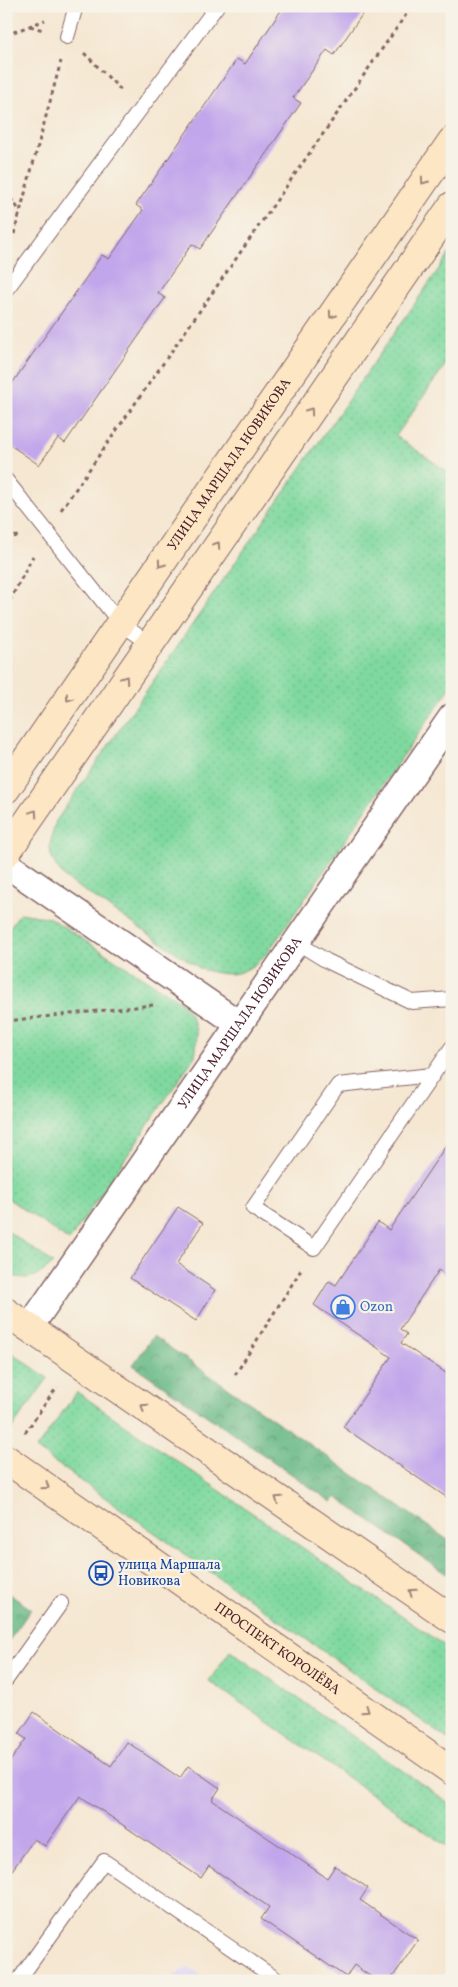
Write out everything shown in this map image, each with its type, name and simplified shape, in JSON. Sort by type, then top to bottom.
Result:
[{"type":"street","name":"УЛИЦА МАРШАЛА НОВИКОВА","points":[[6,789],[452,141]]},
{"type":"street","points":[[6,853],[452,206]]},
{"type":"street","name":"УЛИЦА МАРШАЛА НОВИКОВА","points":[[29,1328],[452,717]]},
{"type":"street","points":[[6,864],[239,1024]]},
{"type":"street","points":[[6,1312],[452,1619]]},
{"type":"street","name":"ПРОСПЕКТ КОРОЛЁВА","points":[[13,1449],[452,1770]]},
{"type":"lane","points":[[67,36],[76,6]]},
{"type":"lane","points":[[6,290],[217,6]]},
{"type":"lane","points":[[6,480],[120,623],[149,643]]},
{"type":"lane","points":[[296,942],[327,961],[412,1002],[452,999]]},
{"type":"lane","points":[[432,1075],[338,1085],[253,1208],[314,1248],[452,1047]]},
{"type":"lane","points":[[6,1680],[61,1603]]},
{"type":"lane","points":[[18,1981],[104,1861],[279,1981]]},
{"type":"path","points":[[6,608],[46,531],[412,6]]},
{"type":"path","points":[[13,238],[67,36],[140,109]]},
{"type":"path","points":[[6,192],[20,211]]},
{"type":"path","points":[[6,538],[46,531]]},
{"type":"path","points":[[6,1021],[181,1002],[191,991]]},
{"type":"path","points":[[235,1375],[314,1248]]},
{"type":"path","points":[[13,1449],[62,1381]]},
{"type":"shaded area","points":[[189,1967],[209,1981],[165,1981]]},
{"type":"green space","points":[[452,250],[452,355],[396,436],[452,475],[452,685],[268,952],[252,966],[237,973],[221,974],[201,969],[65,878],[54,863],[50,851],[56,821]]},
{"type":"green space","points":[[20,913],[50,918],[181,1002],[193,1021],[196,1033],[195,1056],[69,1241],[6,1197],[6,933]]},
{"type":"green space","points":[[6,1230],[53,1263],[42,1272],[31,1277],[26,1278],[6,1274]]},
{"type":"green space","points":[[153,1336],[452,1543],[452,1578],[336,1497],[332,1502],[133,1365]]},
{"type":"green space","points":[[6,1349],[48,1378],[10,1431],[6,1429]]},
{"type":"green space","points":[[77,1392],[452,1651],[452,1742],[36,1449]]},
{"type":"green space","points":[[6,1592],[31,1609],[6,1645]]},
{"type":"green space","points":[[230,1651],[452,1805],[452,1850],[209,1681]]},
{"type":"building","points":[[284,6],[368,6],[334,55],[327,50],[293,98],[301,103],[200,249],[192,244],[158,293],[165,298],[65,443],[58,438],[39,465],[6,442],[6,392],[102,255],[109,259],[143,210],[136,205],[237,59],[245,64]]},
{"type":"building","points":[[452,1137],[452,1279],[439,1270],[400,1329],[407,1334],[401,1343],[452,1377],[452,1501],[343,1427],[391,1357],[314,1305],[329,1281],[336,1285],[378,1222],[389,1230]]},
{"type":"building","points":[[178,1207],[203,1223],[176,1264],[215,1290],[196,1321],[130,1278]]},
{"type":"building","points":[[34,1712],[111,1766],[127,1742],[180,1778],[188,1766],[220,1788],[212,1800],[327,1878],[335,1866],[368,1888],[360,1900],[418,1940],[390,1981],[377,1981],[354,1965],[346,1977],[261,1919],[269,1907],[209,1866],[201,1878],[80,1796],[45,1846],[34,1839],[6,1879],[6,1767],[26,1739],[19,1734]]},
{"type":"place","name":"Ozon","points":[[343,1307]]},
{"type":"place","name":"улица Маршала Новикова","points":[[101,1573]]}]
